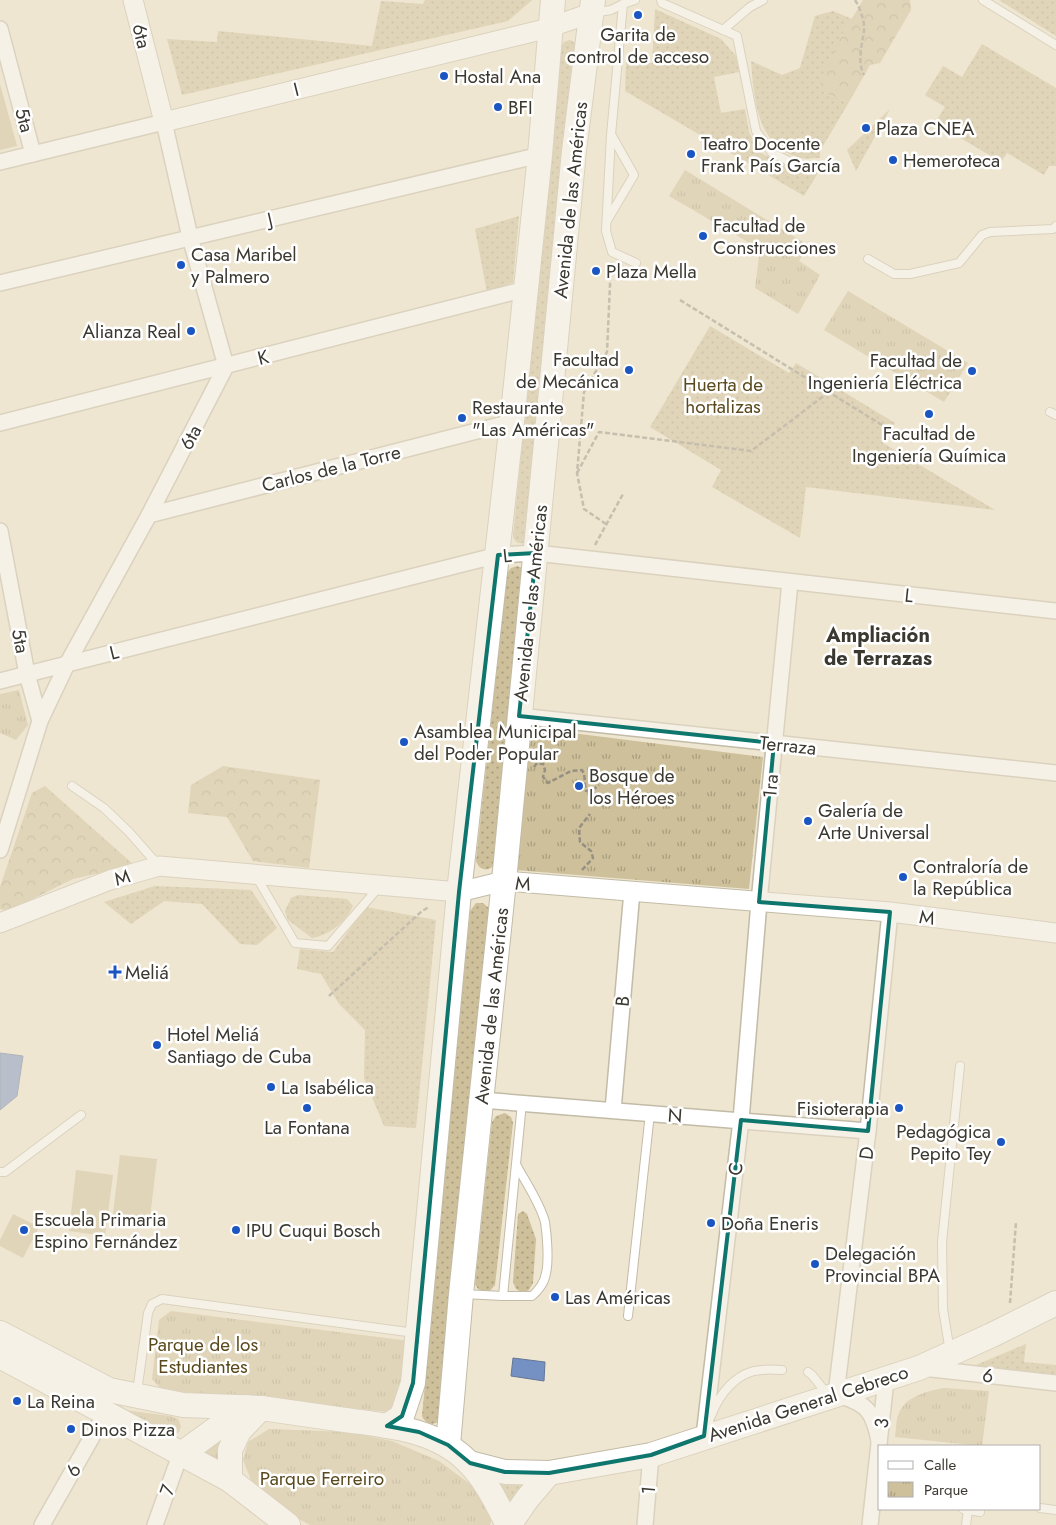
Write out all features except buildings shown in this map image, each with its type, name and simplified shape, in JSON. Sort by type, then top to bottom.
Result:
[{"type":"main road","name":"Avenida de las Américas","points":[[387,1426],[402,1416],[413,1383],[459,892],[498,555],[540,154],[553,0]]},
{"type":"main road","name":"Avenida de las Américas","points":[[448,1445],[574,151],[592,6]]},
{"type":"main road","name":"Avenida General Cebreco","points":[[470,1463],[505,1472],[549,1473],[650,1455],[919,1368],[1056,1303]]},
{"type":"main road","points":[[0,1333],[98,1386],[137,1396],[183,1404],[254,1408],[419,1432],[448,1445],[470,1463],[491,1494],[508,1525],[549,1473]]},
{"type":"main road","points":[[0,1356],[230,1480],[288,1525]]},
{"type":"main road","points":[[174,1451],[190,1424],[188,1412],[183,1404]]},
{"type":"main road","points":[[174,1451],[254,1408]]},
{"type":"main road","points":[[230,1480],[230,1450],[239,1431],[254,1408]]},
{"type":"street","name":"6ta","points":[[0,850],[40,721],[67,664],[149,515],[226,366],[190,237],[164,122],[132,0]]},
{"type":"street","name":"I","points":[[0,162],[536,31],[575,20],[592,6]]},
{"type":"street","name":"5ta","points":[[0,29],[34,154]]},
{"type":"street","name":"J","points":[[0,283],[540,154]]},
{"type":"street","name":"K","points":[[0,423],[526,289]]},
{"type":"street","name":"Carlos de la Torre","points":[[149,515],[512,422]]},
{"type":"street","name":"5ta","points":[[0,531],[27,674],[40,721]]},
{"type":"street","name":"L","points":[[0,681],[498,555],[536,553],[1056,611]]},
{"type":"street","name":"1ra","points":[[759,902],[790,582]]},
{"type":"street","name":"Terraza","points":[[519,716],[1056,773]]},
{"type":"street","name":"M","points":[[0,923],[110,880],[158,866],[459,892],[504,882],[632,891],[890,912],[1056,933]]},
{"type":"street","name":"B","points":[[612,1110],[632,891]]},
{"type":"street","name":"C","points":[[704,1436],[741,1120],[759,902]]},
{"type":"street","name":"D","points":[[833,1395],[868,1130],[890,912]]},
{"type":"street","name":"N","points":[[481,1100],[868,1130]]},
{"type":"street","name":"6","points":[[919,1368],[1056,1383]]},
{"type":"street","name":"3","points":[[879,1445],[886,1380]]},
{"type":"street","points":[[833,1395],[855,1400],[869,1410],[876,1422],[879,1441]]},
{"type":"street","name":"6","points":[[42,1525],[105,1414]]},
{"type":"street","name":"3","points":[[870,1525],[878,1450]]},
{"type":"street","name":"7","points":[[155,1525],[174,1451]]},
{"type":"street","name":"1","points":[[645,1525],[650,1455]]},
{"type":"lane","points":[[592,6],[611,10],[635,0]]},
{"type":"lane","points":[[661,0],[662,3],[737,36],[756,131],[772,153],[797,165]]},
{"type":"lane","points":[[723,30],[750,7],[763,0]]},
{"type":"lane","points":[[983,0],[1056,45]]},
{"type":"lane","points":[[623,4],[611,135],[606,231],[612,252],[636,263]]},
{"type":"lane","points":[[607,221],[634,175],[611,135]]},
{"type":"lane","points":[[868,259],[894,274],[910,274],[958,263],[982,236],[990,232],[1053,229],[1056,226]]},
{"type":"lane","points":[[72,786],[104,808],[129,832],[158,866]]},
{"type":"lane","points":[[255,874],[295,943],[328,946],[380,885]]},
{"type":"lane","points":[[950,1354],[943,1308],[942,1242],[960,1066]]},
{"type":"lane","points":[[503,1296],[522,1103]]},
{"type":"lane","points":[[628,1316],[650,1113]]},
{"type":"lane","points":[[0,1172],[5,1172],[81,1115]]},
{"type":"lane","points":[[462,1294],[532,1296],[538,1291],[546,1274],[547,1254],[544,1222],[534,1197],[517,1166]]},
{"type":"lane","points":[[137,1396],[148,1313],[152,1304],[162,1298],[410,1331],[418,1334]]},
{"type":"lane","points":[[704,1436],[724,1391],[742,1376],[760,1370],[782,1370]]},
{"type":"lane","points":[[808,1372],[833,1395]]},
{"type":"lane","points":[[1041,1508],[1056,1510]]},
{"type":"lane","points":[[966,1510],[966,1525]]},
{"type":"lane","points":[[971,1510],[980,1512]]},
{"type":"path","points":[[855,0],[859,6],[864,29],[861,68],[864,75]]},
{"type":"path","points":[[783,250],[798,251]]},
{"type":"path","points":[[606,524],[584,509],[577,473],[584,392],[607,352],[612,252]]},
{"type":"path","points":[[680,300],[890,430]]},
{"type":"path","points":[[577,473],[599,432],[751,451],[829,392]]},
{"type":"path","points":[[594,559],[595,544],[623,494]]},
{"type":"path","points":[[532,768],[537,763],[543,764],[545,770],[543,778],[548,783],[571,771],[582,770],[585,774],[586,791],[594,789],[599,785]]},
{"type":"path","points":[[577,875],[593,858],[591,851],[580,842],[579,835],[579,828],[590,814]]},
{"type":"path","points":[[330,996],[422,911],[430,906]]},
{"type":"path","points":[[1010,1303],[1016,1222]]},
{"type":"highlighted area","points":[[536,553],[519,716],[774,743],[759,902],[890,912],[868,1131],[741,1120],[704,1436],[651,1455],[549,1473],[505,1472],[470,1463],[448,1445],[419,1432],[387,1426],[402,1416],[413,1383],[459,892],[498,555]]},
{"type":"green space","points":[[425,0],[532,0],[508,21],[182,95],[167,39],[217,42],[218,31],[372,46],[381,1],[423,4]]},
{"type":"green space","points":[[863,0],[910,0],[911,10],[880,63],[870,65],[849,102],[824,93],[820,81],[842,35]]},
{"type":"green space","points":[[999,0],[1056,0],[1056,36]]},
{"type":"green space","points":[[655,9],[721,39],[736,56],[739,72],[714,77],[721,113],[745,109],[749,132],[761,153],[792,169],[819,171],[804,196],[625,91],[626,62],[652,63]]},
{"type":"green space","points":[[833,11],[852,19],[842,35],[824,93],[849,102],[820,151],[820,158],[799,158],[783,151],[773,142],[765,130],[756,104],[751,61],[782,75],[800,68],[815,16]]},
{"type":"green space","points":[[570,40],[577,44],[526,542],[520,543],[516,542],[513,536],[561,47],[564,42]]},
{"type":"green space","points":[[982,44],[1056,88],[1056,166],[1049,166],[1044,175],[1007,153],[1001,162],[935,123],[945,107],[925,95],[943,66],[962,77]]},
{"type":"green space","points":[[0,84],[17,146],[0,150]]},
{"type":"green space","points":[[890,109],[856,171],[847,150]]},
{"type":"green space","points":[[685,170],[808,245],[799,261],[820,275],[798,314],[755,288],[760,249],[669,196]]},
{"type":"green space","points":[[519,216],[513,282],[487,292],[475,229]]},
{"type":"green space","points":[[848,291],[968,363],[944,402],[824,330]]},
{"type":"green space","name":"Huerta de hortalizas","points":[[710,326],[789,373],[796,363],[895,423],[883,443],[995,510],[806,487],[800,538],[712,487],[721,470],[650,427]]},
{"type":"green space","points":[[517,566],[523,568],[495,864],[489,869],[484,869],[479,867],[476,861],[507,573],[511,568]]},
{"type":"green space","points":[[19,690],[28,725],[16,740],[0,733],[0,694]]},
{"type":"green space","points":[[532,728],[763,757],[749,889],[515,870]]},
{"type":"green space","points":[[223,766],[320,780],[309,868],[253,861],[227,817],[188,813],[191,785]]},
{"type":"green space","points":[[45,786],[134,865],[73,879],[8,911],[0,909],[0,887],[32,793]]},
{"type":"green space","points":[[155,886],[251,890],[277,928],[257,945],[240,944],[202,904],[164,901],[131,924],[104,902]]},
{"type":"green space","points":[[298,895],[347,899],[353,906],[346,917],[331,931],[312,938],[288,920],[285,911],[291,898]]},
{"type":"green space","points":[[476,903],[483,903],[490,909],[438,1422],[431,1424],[422,1416],[470,911]]},
{"type":"green space","points":[[366,907],[436,920],[416,1128],[384,1126],[364,1078],[365,1030],[339,1004],[321,974],[297,969],[300,949],[333,952]]},
{"type":"green space","points":[[505,1113],[511,1117],[513,1123],[495,1285],[489,1292],[484,1292],[479,1290],[475,1284],[492,1122],[496,1116]]},
{"type":"green space","points":[[120,1155],[157,1159],[149,1226],[112,1222]]},
{"type":"green space","points":[[76,1170],[113,1175],[105,1236],[69,1231]]},
{"type":"green space","points":[[523,1211],[527,1214],[536,1239],[533,1283],[529,1290],[523,1293],[516,1289],[513,1282],[518,1214]]},
{"type":"green space","points":[[13,1214],[39,1227],[23,1258],[0,1246],[0,1240]]},
{"type":"green space","name":"Parque de los Estudiantes","points":[[171,1311],[410,1341],[404,1399],[390,1412],[162,1390],[152,1379],[159,1320]]},
{"type":"green space","points":[[1026,1344],[1024,1362],[1056,1365],[1056,1376],[969,1368]]},
{"type":"green space","points":[[944,1388],[989,1391],[982,1445],[895,1437],[898,1415],[902,1407],[912,1398]]},
{"type":"green space","points":[[124,1410],[170,1416],[178,1419],[181,1426],[179,1432],[167,1436]]},
{"type":"green space","points":[[229,1428],[218,1454],[218,1466],[200,1455]]},
{"type":"green space","name":"Parque Ferreiro","points":[[269,1429],[349,1432],[392,1441],[439,1461],[481,1492],[492,1519],[490,1525],[310,1525],[297,1518],[251,1480],[243,1460],[248,1442]]},
{"type":"green space","points":[[489,1477],[530,1481],[510,1507]]},
{"type":"water","points":[[0,1053],[23,1056],[17,1096],[0,1110]]},
{"type":"water","points":[[513,1358],[545,1362],[544,1381],[511,1376]]},
{"type":"place","name":"Garita de control de acceso","points":[[638,15]]},
{"type":"place","name":"Hostal Ana","points":[[444,76]]},
{"type":"place","name":"BFI","points":[[498,107]]},
{"type":"place","name":"Plaza CNEA","points":[[866,128]]},
{"type":"place","name":"Teatro Docente Frank País García","points":[[691,154]]},
{"type":"place","name":"Hemeroteca","points":[[893,160]]},
{"type":"place","name":"Facultad de Construcciones","points":[[703,236]]},
{"type":"place","name":"Casa Maribel y Palmero","points":[[181,265]]},
{"type":"place","name":"Plaza Mella","points":[[596,271]]},
{"type":"place","name":"Alianza Real","points":[[191,331]]},
{"type":"place","name":"Facultad de Mecánica","points":[[629,370]]},
{"type":"place","name":"Facultad de Ingeniería Eléctrica","points":[[972,371]]},
{"type":"place","name":"Facultad de Ingeniería Química","points":[[929,414]]},
{"type":"place","name":"Restaurante \"Las Américas\"","points":[[462,418]]},
{"type":"place","name":"Asamblea Municipal del Poder Popular","points":[[404,742]]},
{"type":"place","name":"Bosque de los Héroes","points":[[579,786]]},
{"type":"place","name":"Galería de Arte Universal","points":[[808,821]]},
{"type":"place","name":"Contraloría de la República","points":[[903,877]]},
{"type":"place","name":"Meliá","points":[[115,972]]},
{"type":"place","name":"Hotel Meliá Santiago de Cuba","points":[[157,1045]]},
{"type":"place","name":"La Isabélica","points":[[271,1087]]},
{"type":"place","name":"La Fontana","points":[[307,1108]]},
{"type":"place","name":"Fisioterapia","points":[[899,1108]]},
{"type":"place","name":"Pedagógica Pepito Tey","points":[[1001,1142]]},
{"type":"place","name":"Doña Eneris","points":[[711,1223]]},
{"type":"place","name":"Escuela Primaria Espino Fernández","points":[[24,1230]]},
{"type":"place","name":"IPU Cuqui Bosch","points":[[236,1230]]},
{"type":"place","name":"Delegación Provincial BPA","points":[[815,1264]]},
{"type":"place","name":"Las Américas","points":[[555,1297]]},
{"type":"place","name":"La Reina","points":[[17,1401]]},
{"type":"place","name":"Dinos Pizza","points":[[71,1429]]},
{"type":"district","name":"Ampliación de Terrazas","points":[[878,646]]}]
